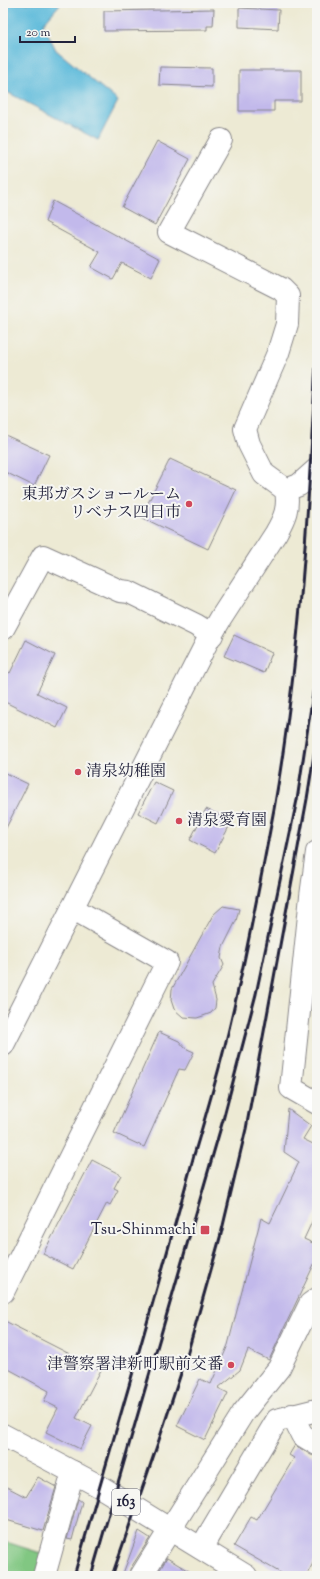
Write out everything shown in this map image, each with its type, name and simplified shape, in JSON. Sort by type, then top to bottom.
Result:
[{"type":"main road","points":[[221,140],[169,232],[282,289],[288,296],[287,324],[278,353],[245,429],[249,444],[264,474],[286,490]]},
{"type":"main road","points":[[286,490],[299,485],[317,469]]},
{"type":"main road","points":[[3,1045],[220,618],[282,523],[287,507],[286,490]]},
{"type":"main road","points":[[3,629],[43,556],[120,591],[129,592],[196,625],[212,635]]},
{"type":"main road","points":[[317,852],[314,898],[291,1088],[317,1103]]},
{"type":"main road","points":[[3,1292],[167,962],[72,908]]},
{"type":"main road","points":[[140,1576],[171,1530],[243,1413],[279,1368],[310,1304],[317,1299]]},
{"type":"main road","points":[[201,1548],[277,1420],[292,1415],[317,1410]]},
{"type":"main road","points":[[292,1415],[302,1435],[317,1444]]},
{"type":"main road","name":"163","points":[[3,1435],[73,1472],[246,1576]]},
{"type":"main road","points":[[44,1576],[73,1472]]},
{"type":"green space","points":[[3,1541],[44,1554],[37,1576],[3,1576]]},
{"type":"water","points":[[3,3],[61,3],[43,24],[56,50],[118,101],[98,140],[7,92],[3,92]]},
{"type":"building","points":[[239,8],[279,10],[278,29],[239,27]]},
{"type":"building","points":[[214,9],[213,26],[207,26],[207,30],[104,31],[104,11]]},
{"type":"building","points":[[160,67],[212,68],[212,87],[159,85]]},
{"type":"building","points":[[239,70],[301,70],[301,101],[274,101],[274,111],[239,111]]},
{"type":"building","points":[[157,141],[190,159],[155,225],[122,207]]},
{"type":"building","points":[[53,201],[160,259],[151,278],[122,263],[113,279],[91,267],[100,252],[45,222]]},
{"type":"building","points":[[3,434],[49,455],[34,486],[3,471]]},
{"type":"building","name":"東邦ガスショールーム リベナス四日市","points":[[170,459],[236,490],[208,549],[141,517]]},
{"type":"building","points":[[234,635],[272,653],[264,673],[224,656]]},
{"type":"building","points":[[26,640],[55,655],[37,693],[67,708],[57,728],[3,701],[3,669],[10,673]]},
{"type":"building","points":[[3,772],[28,784],[3,834]]},
{"type":"building","points":[[154,782],[173,791],[158,823],[138,813]]},
{"type":"building","points":[[206,809],[232,821],[215,853],[190,840]]},
{"type":"building","points":[[223,906],[239,909],[236,921],[223,947],[221,958],[224,965],[212,985],[216,1000],[215,1008],[211,1013],[197,1018],[183,1017],[174,1009],[171,1000],[172,989],[213,915]]},
{"type":"building","points":[[159,1032],[179,1041],[185,1048],[194,1052],[185,1070],[179,1069],[144,1147],[114,1133]]},
{"type":"building","points":[[288,1109],[311,1126],[303,1139],[317,1146],[317,1211],[304,1239],[317,1245],[317,1258],[269,1360],[248,1350],[240,1370],[218,1388],[228,1393],[205,1440],[177,1426],[200,1379],[211,1384],[228,1345],[261,1218],[270,1223],[299,1162],[284,1152]]},
{"type":"building","points":[[92,1160],[121,1175],[114,1188],[118,1190],[110,1205],[107,1203],[73,1269],[43,1254]]},
{"type":"building","points":[[3,1320],[101,1370],[76,1418],[92,1426],[80,1449],[46,1432],[58,1408],[44,1401],[49,1391],[3,1366]]},
{"type":"building","points":[[295,1445],[311,1455],[317,1456],[317,1556],[306,1576],[286,1576],[234,1546],[251,1517],[257,1520],[294,1458],[289,1455]]},
{"type":"building","points":[[38,1477],[56,1487],[43,1531],[3,1519],[3,1485],[26,1497]]},
{"type":"building","points":[[78,1499],[82,1502],[72,1540],[67,1539]]},
{"type":"building","points":[[139,1531],[150,1538],[130,1569],[129,1576],[122,1576]]},
{"type":"building","points":[[167,1558],[197,1576],[156,1576]]},
{"type":"railway","points":[[74,1576],[220,1064],[241,977],[258,893],[274,809],[291,693],[303,577],[317,343]]},
{"type":"railway","points":[[91,1576],[223,1120],[256,994],[297,800],[317,667]]},
{"type":"railway","points":[[112,1576],[187,1355],[221,1234],[246,1129],[307,799],[317,736]]},
{"type":"place","name":"東邦ガスショールーム リベナス四日市","points":[[189,504]]},
{"type":"place","name":"清泉幼稚園","points":[[78,772]]},
{"type":"place","name":"清泉愛育園","points":[[179,821]]},
{"type":"place","name":"Tsu-Shinmachi","points":[[205,1230]]},
{"type":"place","name":"津警察署津新町駅前交番","points":[[231,1365]]}]
